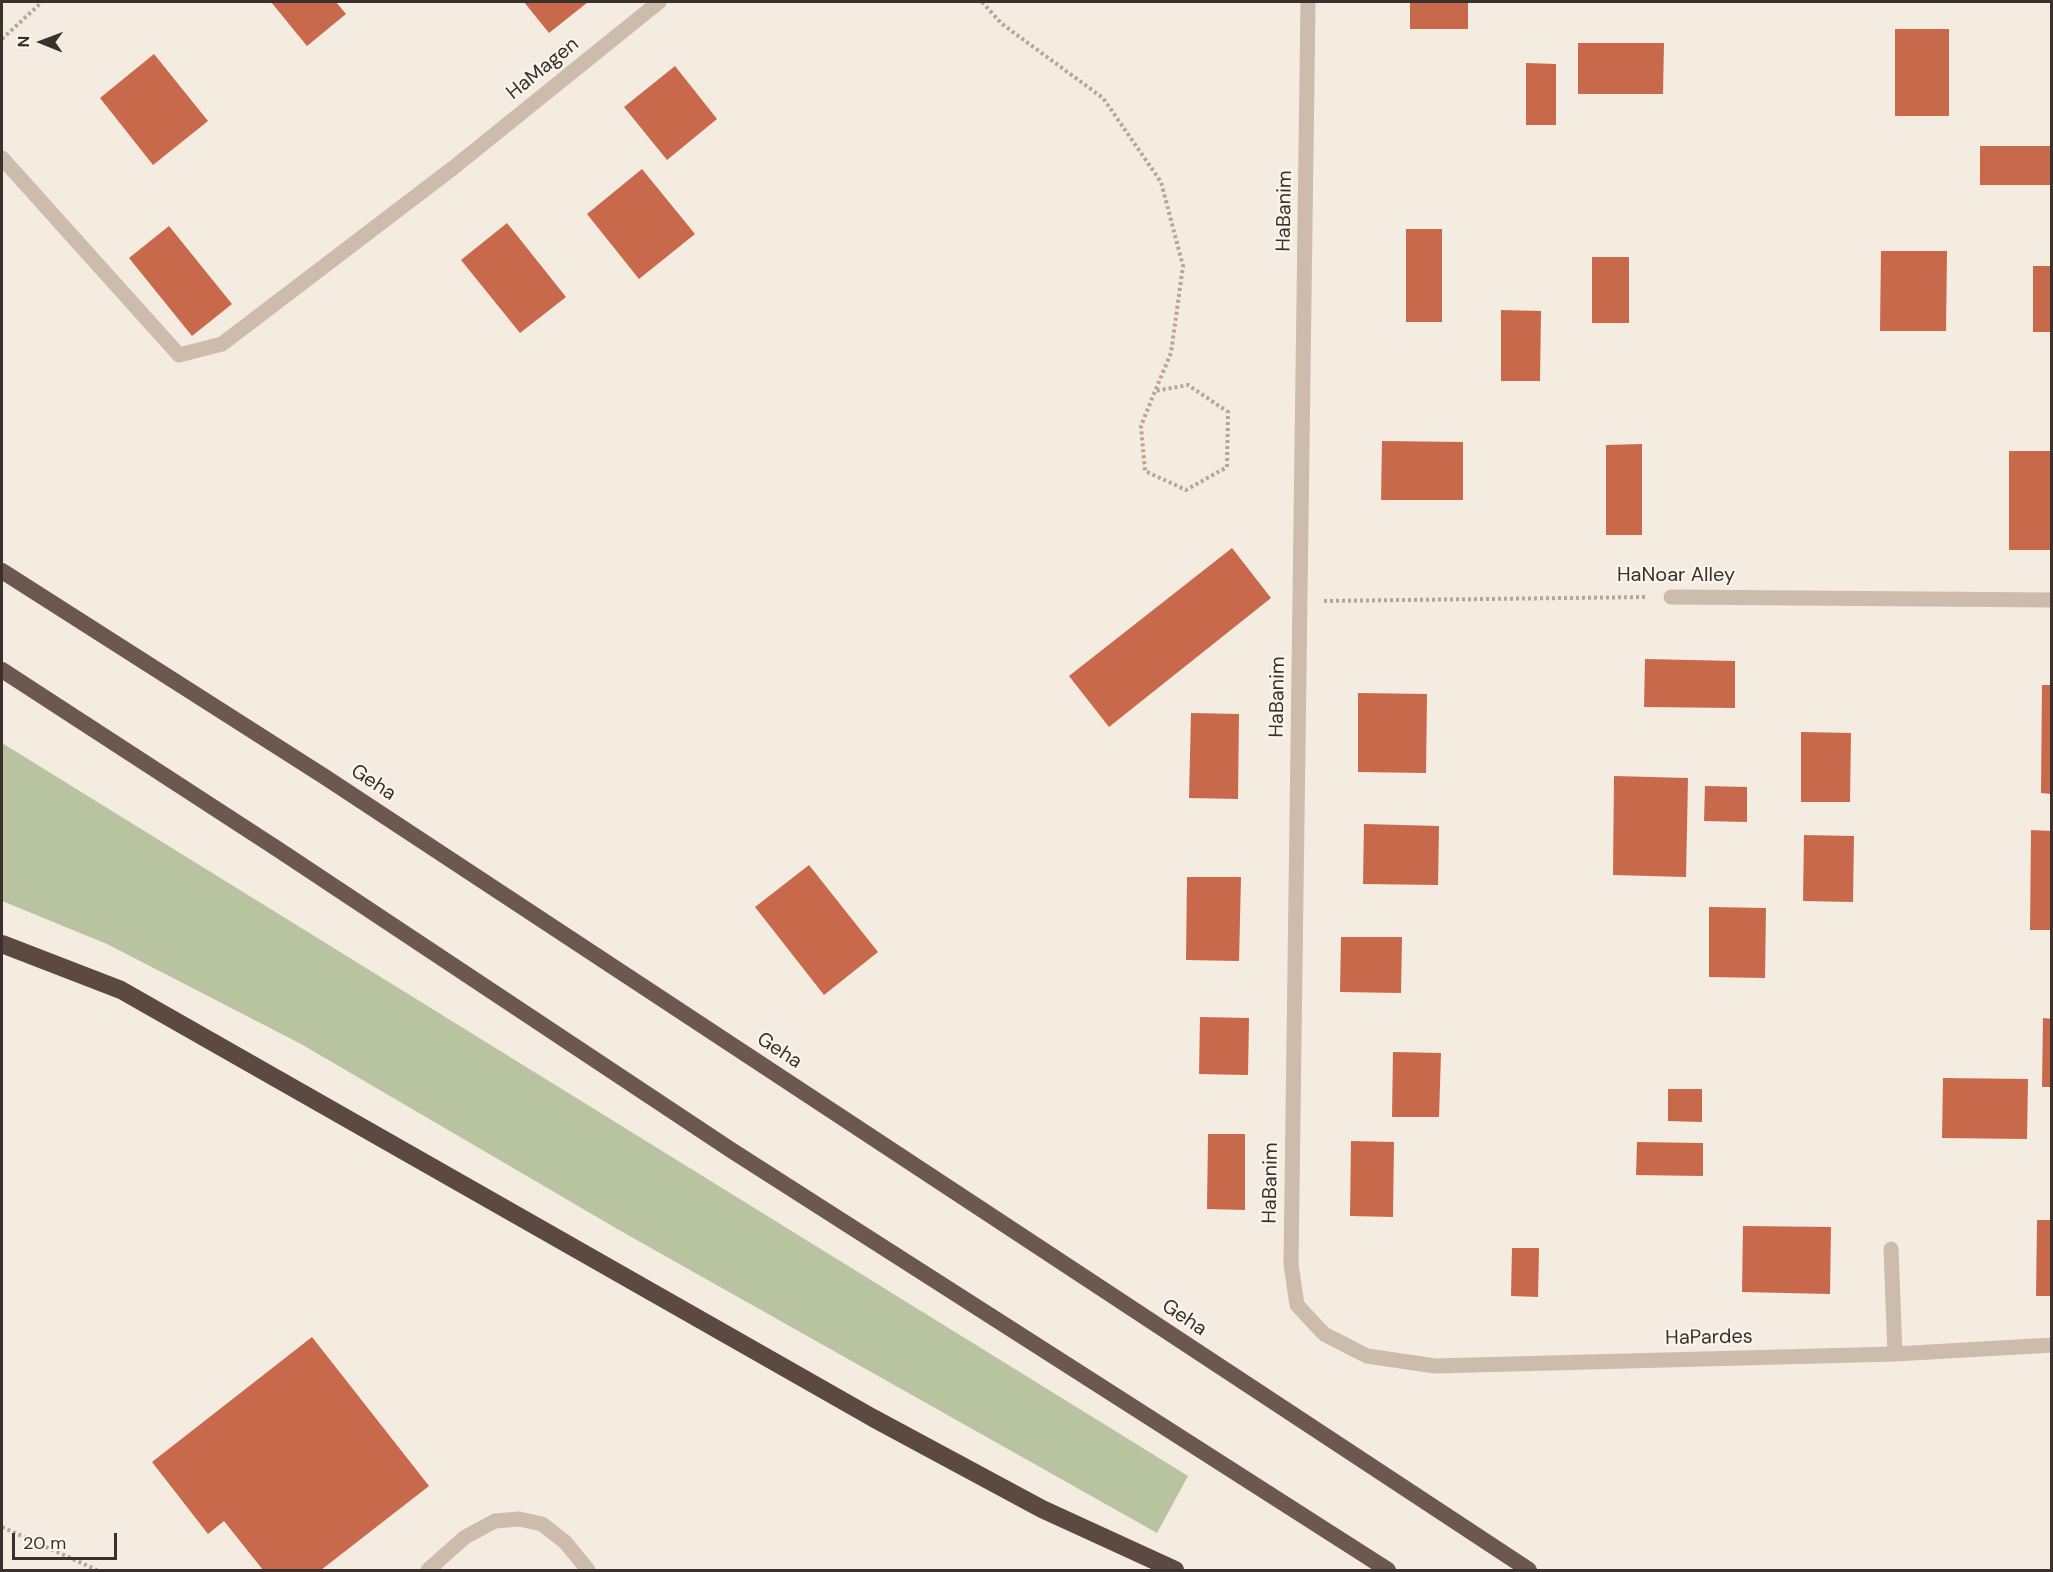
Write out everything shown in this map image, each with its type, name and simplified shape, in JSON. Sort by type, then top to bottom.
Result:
[{"type":"highway","name":"Geha","points":[[2,571],[325,777],[1529,1570]]},
{"type":"highway","points":[[2,670],[279,850],[731,1150],[1389,1570]]},
{"type":"highway","points":[[2,944],[121,990],[873,1418],[1042,1509],[1175,1570]]},
{"type":"street","name":"HaMagen","points":[[2,158],[179,355],[222,344],[453,168],[659,2]]},
{"type":"street","name":"HaBanim","points":[[1308,2],[1291,1264],[1298,1305],[1324,1334],[1367,1356]]},
{"type":"street","name":"HaNoar Alley","points":[[1671,597],[2052,600]]},
{"type":"street","points":[[1891,1249],[1895,1354]]},
{"type":"street","name":"HaPardes","points":[[1367,1356],[1435,1366],[1895,1354],[2052,1345]]},
{"type":"street","points":[[428,1570],[465,1537],[495,1521],[519,1519],[542,1524],[565,1542],[588,1570]]},
{"type":"path","points":[[2,39],[42,2]]},
{"type":"path","points":[[982,2],[1002,24],[1102,98],[1161,182],[1183,266],[1171,353],[1155,391],[1141,426],[1145,471],[1186,490],[1227,467],[1228,412],[1188,385],[1155,391]]},
{"type":"path","name":"HaNoar Alley","points":[[1300,601],[1671,597]]},
{"type":"path","points":[[2,1527],[97,1570]]},
{"type":"green space","points":[[2,743],[1188,1476],[1157,1533],[626,1234],[301,1044],[107,944],[2,901]]},
{"type":"building","points":[[271,2],[336,2],[346,14],[307,46]]},
{"type":"building","points":[[524,2],[588,2],[549,33]]},
{"type":"building","points":[[1410,2],[1468,2],[1468,29],[1410,29]]},
{"type":"building","points":[[1895,29],[1949,29],[1949,116],[1895,116]]},
{"type":"building","points":[[1578,43],[1664,43],[1663,94],[1578,94]]},
{"type":"building","points":[[154,54],[208,121],[153,165],[100,98]]},
{"type":"building","points":[[1526,63],[1556,64],[1556,125],[1526,125]]},
{"type":"building","points":[[675,66],[717,119],[667,160],[624,107]]},
{"type":"building","points":[[1980,146],[2052,146],[2052,185],[1980,185]]},
{"type":"building","points":[[642,169],[695,234],[639,279],[587,214]]},
{"type":"building","points":[[507,223],[566,297],[520,333],[461,260]]},
{"type":"building","points":[[169,226],[232,304],[192,336],[129,258]]},
{"type":"building","points":[[1406,229],[1442,229],[1442,322],[1406,322]]},
{"type":"building","points":[[1881,251],[1947,251],[1946,331],[1880,331]]},
{"type":"building","points":[[1592,257],[1629,257],[1629,323],[1592,323]]},
{"type":"building","points":[[2033,266],[2052,266],[2052,332],[2033,332]]},
{"type":"building","points":[[1501,310],[1541,311],[1540,381],[1501,381]]},
{"type":"building","points":[[1382,441],[1463,442],[1463,500],[1381,500]]},
{"type":"building","points":[[1642,444],[1642,535],[1606,535],[1606,445]]},
{"type":"building","points":[[2009,451],[2052,451],[2052,550],[2009,550]]},
{"type":"building","points":[[1232,548],[1271,598],[1109,727],[1069,676]]},
{"type":"building","points":[[1645,659],[1735,661],[1735,708],[1644,707]]},
{"type":"building","points":[[2042,685],[2052,685],[2052,794],[2041,793]]},
{"type":"building","points":[[1358,693],[1427,694],[1426,773],[1358,772]]},
{"type":"building","points":[[1191,713],[1239,714],[1238,799],[1189,798]]},
{"type":"building","points":[[1801,732],[1851,733],[1850,802],[1801,802]]},
{"type":"building","points":[[1614,776],[1688,778],[1686,877],[1613,875]]},
{"type":"building","points":[[1705,786],[1747,787],[1747,822],[1704,821]]},
{"type":"building","points":[[1364,824],[1439,826],[1438,885],[1363,884]]},
{"type":"building","points":[[2031,830],[2052,831],[2052,930],[2030,930]]},
{"type":"building","points":[[1804,835],[1854,836],[1853,902],[1803,901]]},
{"type":"building","points":[[809,865],[878,952],[824,995],[755,907]]},
{"type":"building","points":[[1187,877],[1241,877],[1239,961],[1186,960]]},
{"type":"building","points":[[1709,907],[1766,908],[1765,978],[1709,977]]},
{"type":"building","points":[[1341,937],[1402,937],[1401,993],[1340,992]]},
{"type":"building","points":[[1200,1017],[1249,1018],[1248,1075],[1199,1074]]},
{"type":"building","points":[[2043,1018],[2052,1019],[2052,1087],[2042,1087]]},
{"type":"building","points":[[1393,1052],[1441,1053],[1439,1117],[1392,1117]]},
{"type":"building","points":[[1943,1078],[2028,1079],[2027,1139],[1942,1138]]},
{"type":"building","points":[[1668,1089],[1702,1089],[1702,1122],[1668,1121]]},
{"type":"building","points":[[1208,1134],[1245,1134],[1245,1210],[1207,1209]]},
{"type":"building","points":[[1351,1141],[1394,1142],[1393,1217],[1350,1216]]},
{"type":"building","points":[[1637,1142],[1703,1143],[1703,1176],[1636,1175]]},
{"type":"building","points":[[2037,1220],[2052,1220],[2052,1296],[2036,1296]]},
{"type":"building","points":[[1743,1226],[1831,1227],[1830,1294],[1742,1292]]},
{"type":"building","points":[[1512,1248],[1539,1248],[1538,1297],[1511,1296]]},
{"type":"building","points":[[312,1337],[429,1486],[321,1570],[263,1570],[224,1521],[208,1534],[152,1462]]}]
